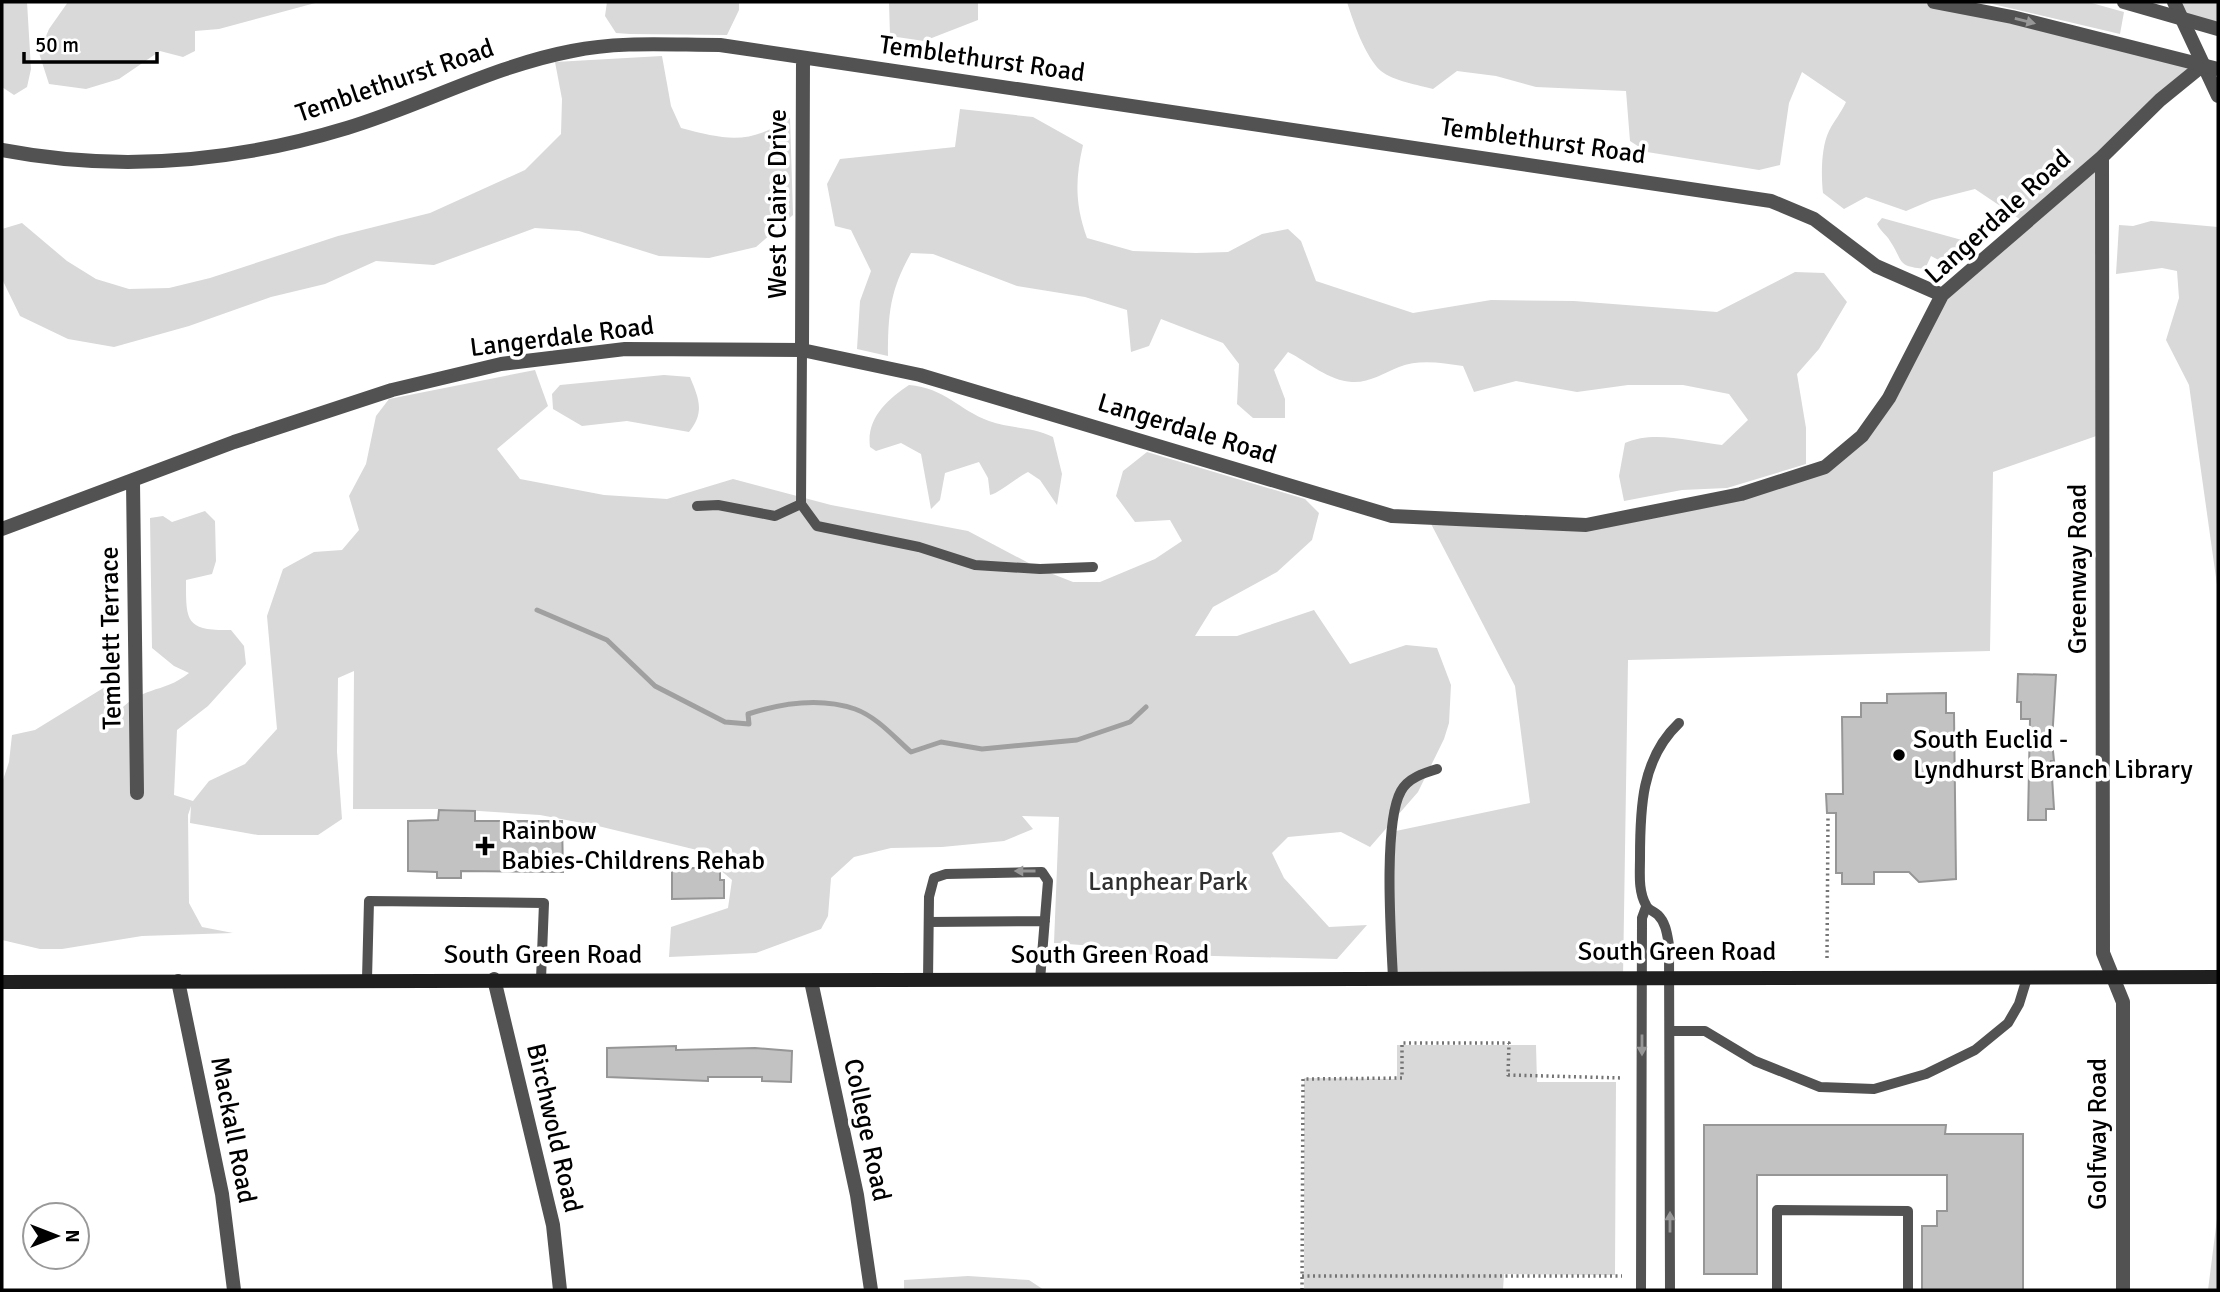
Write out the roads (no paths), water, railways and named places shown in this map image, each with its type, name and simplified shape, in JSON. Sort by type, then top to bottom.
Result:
[{"type":"main road","name":"South Green Road","points":[[2,982],[367,979],[928,981],[1671,976],[2218,978]]},
{"type":"street","points":[[1934,2],[2012,17],[2218,69]]},
{"type":"street","points":[[2124,2],[2218,29]]},
{"type":"street","points":[[2174,2],[2218,96]]},
{"type":"street","name":"Temblethurst Road","points":[[2,150],[116,162],[232,155],[349,128],[527,61],[612,45],[720,45],[1771,201],[1814,219],[1876,266],[1942,295]]},
{"type":"street","name":"West Claire Drive","points":[[802,350],[803,58]]},
{"type":"street","name":"Langerdale Road","points":[[2,529],[234,442],[392,390],[501,364],[625,349],[802,350],[920,375],[1392,516],[1586,525],[1741,494],[1825,467],[1862,436],[1889,398],[1942,295],[2102,157],[2160,100],[2203,65]]},
{"type":"street","name":"Greenway Road","points":[[2102,157],[2103,953],[2115,978]]},
{"type":"street","name":"Temblett Terrace","points":[[133,482],[137,793]]},
{"type":"street","name":"Golfway Road","points":[[2115,978],[2123,1002],[2123,1290]]},
{"type":"street","name":"Birchwold Road","points":[[494,979],[553,1225],[560,1290]]},
{"type":"street","name":"Mackall Road","points":[[178,981],[222,1194],[234,1290]]},
{"type":"street","name":"College Road","points":[[811,981],[857,1195],[871,1290]]},
{"type":"lane","points":[[802,350],[801,504],[817,526],[919,547],[975,565],[1040,569],[1093,567]]},
{"type":"lane","points":[[698,506],[718,505],[775,516],[801,504]]},
{"type":"lane","points":[[1641,1290],[1642,918],[1646,907],[1640,883],[1640,804],[1650,766],[1663,738],[1679,723]]},
{"type":"lane","points":[[1393,978],[1391,822],[1402,789],[1420,774],[1437,769]]},
{"type":"lane","points":[[928,981],[929,922],[934,878],[946,874],[1024,871],[1042,872],[1048,881],[1040,980]]},
{"type":"lane","points":[[367,979],[369,901],[544,903],[541,979]]},
{"type":"lane","points":[[1646,907],[1659,916],[1666,927],[1671,976],[1670,1290]]},
{"type":"lane","points":[[929,922],[1045,921]]},
{"type":"lane","points":[[1671,1031],[1705,1031],[1755,1062],[1820,1087],[1874,1088],[1926,1074],[1975,1050],[2008,1023],[2019,1004],[2026,978]]},
{"type":"lane","points":[[1777,1290],[1777,1210],[1908,1210],[1908,1290]]},
{"type":"waterway","points":[[537,610],[607,640],[655,686],[725,722],[749,724],[748,714],[788,704],[815,702],[842,705],[871,717],[911,752],[941,742],[982,749],[1077,740],[1130,722],[1146,707]]},
{"type":"place","name":"South Euclid - Lyndhurst Branch Library","points":[[1899,755]]},
{"type":"place","name":"Rainbow Babies-Childrens Rehab","points":[[485,846]]},
{"type":"park label","name":"Lanphear Park","points":[[1168,882]]}]
